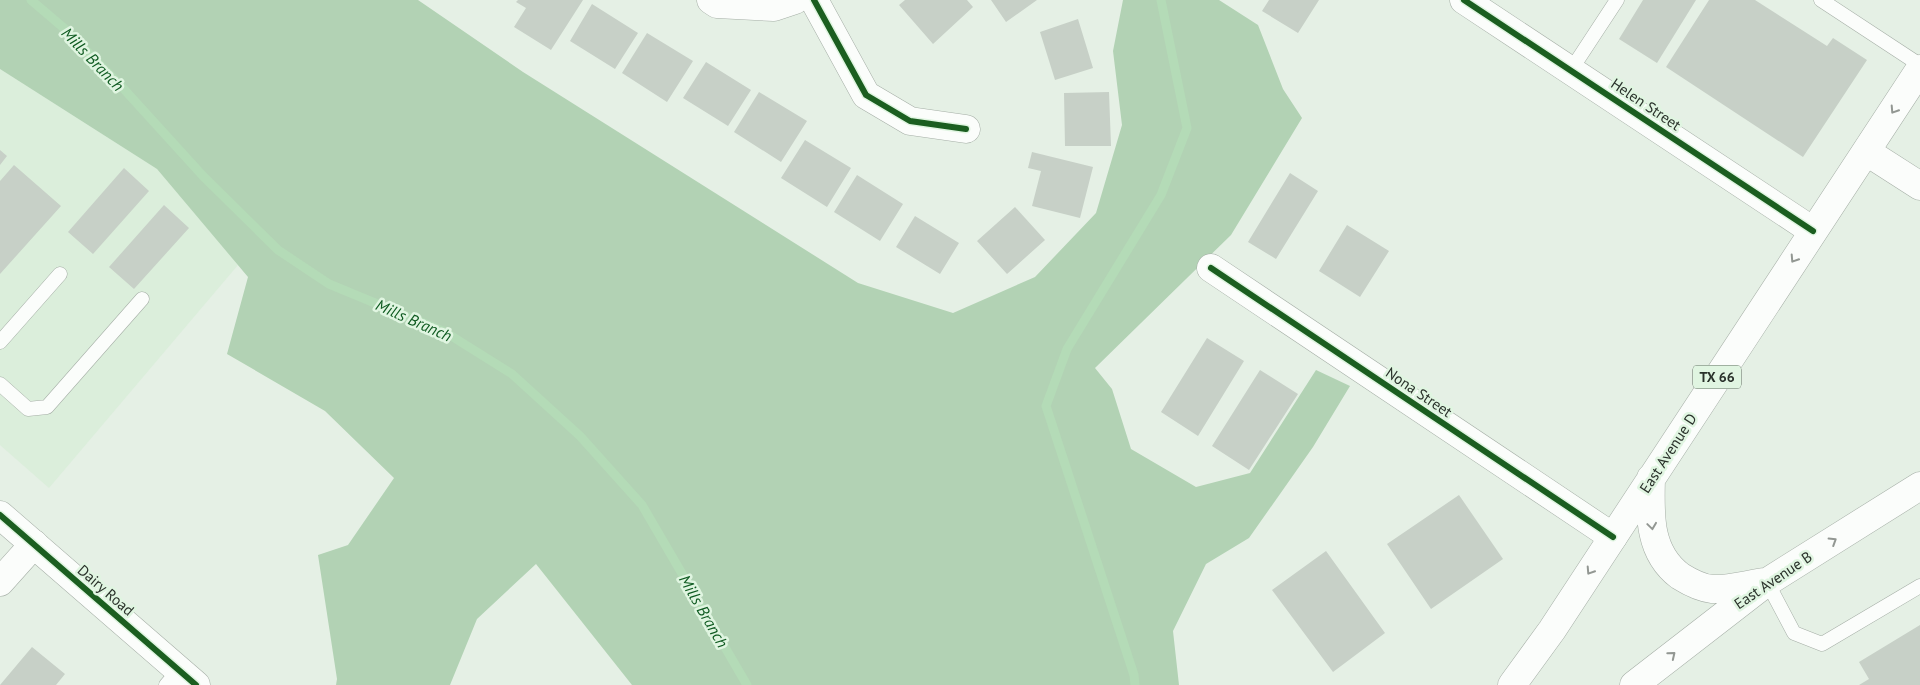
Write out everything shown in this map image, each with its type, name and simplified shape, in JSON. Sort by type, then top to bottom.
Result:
[{"type":"street","points":[[711,0],[717,4],[774,7],[795,0]]},
{"type":"street","points":[[814,0],[866,95],[910,121],[966,129]]},
{"type":"street","name":"Helen Street","points":[[1464,0],[1813,231]]},
{"type":"street","name":"East Avenue D","points":[[1512,685],[1552,630],[1813,231],[1867,152],[1920,67]]},
{"type":"street","points":[[1867,152],[1920,186]]},
{"type":"street","name":"Nona Street","points":[[1211,268],[1613,537]]},
{"type":"street","points":[[1651,478],[1650,513],[1655,543],[1670,568],[1688,581],[1711,589],[1767,582]]},
{"type":"street","name":"East Avenue B","points":[[1634,685],[1767,582],[1920,486]]},
{"type":"street","name":"Dairy Road","points":[[0,514],[180,680]]},
{"type":"street","points":[[0,582],[34,544]]},
{"type":"lane","points":[[1571,70],[1617,0]]},
{"type":"lane","points":[[1821,0],[1920,67]]},
{"type":"lane","points":[[0,342],[60,274]]},
{"type":"lane","points":[[0,384],[28,409],[47,407],[142,299]]},
{"type":"lane","points":[[1767,582],[1794,633],[1822,644],[1920,586]]},
{"type":"shaded area","points":[[0,0],[418,0],[523,72],[858,283],[953,313],[1035,277],[1096,213],[1122,125],[1113,51],[1123,0],[1219,0],[1258,25],[1283,89],[1302,118],[1231,235],[1095,368],[1112,389],[1131,449],[1196,487],[1250,473],[1316,370],[1350,386],[1313,447],[1249,538],[1206,564],[1173,631],[1179,685],[632,685],[536,564],[477,619],[450,685],[336,685],[337,679],[318,555],[348,545],[394,478],[325,411],[227,354],[248,277],[157,169],[0,69]]},
{"type":"shaded area","points":[[0,69],[157,169],[238,265],[49,488],[0,445]]},
{"type":"building","points":[[518,0],[583,0],[551,50],[514,27],[526,8],[516,2]]},
{"type":"building","points":[[905,0],[967,0],[973,7],[933,44],[899,5]]},
{"type":"building","points":[[991,0],[1037,0],[1006,22]]},
{"type":"building","points":[[1269,0],[1319,0],[1298,33],[1262,11]]},
{"type":"building","points":[[1643,0],[1696,0],[1657,63],[1619,39]]},
{"type":"building","points":[[1709,0],[1755,0],[1827,46],[1833,38],[1867,60],[1803,157],[1666,67]]},
{"type":"building","points":[[592,4],[638,33],[615,69],[570,41]]},
{"type":"building","points":[[1078,19],[1093,68],[1055,80],[1040,32]]},
{"type":"building","points":[[647,33],[693,61],[667,102],[622,73]]},
{"type":"building","points":[[706,62],[751,90],[728,126],[683,98]]},
{"type":"building","points":[[759,92],[807,121],[781,162],[734,132]]},
{"type":"building","points":[[1109,92],[1111,146],[1065,146],[1064,93]]},
{"type":"building","points":[[805,140],[851,168],[827,207],[781,178]]},
{"type":"building","points":[[0,150],[7,156],[0,165]]},
{"type":"building","points":[[1032,152],[1093,167],[1080,218],[1032,206],[1041,171],[1028,168]]},
{"type":"building","points":[[14,165],[61,206],[0,274],[0,181]]},
{"type":"building","points":[[124,168],[149,191],[93,254],[68,232]]},
{"type":"building","points":[[1290,173],[1318,191],[1276,259],[1248,242]]},
{"type":"building","points":[[857,175],[903,204],[880,241],[834,212]]},
{"type":"building","points":[[164,205],[189,228],[134,289],[109,267]]},
{"type":"building","points":[[1015,207],[1045,240],[1007,274],[977,241]]},
{"type":"building","points":[[915,216],[959,243],[940,274],[896,247]]},
{"type":"building","points":[[1347,225],[1389,251],[1360,297],[1319,271]]},
{"type":"building","points":[[1207,338],[1244,361],[1198,436],[1161,412]]},
{"type":"building","points":[[1260,370],[1298,394],[1249,470],[1212,446]]},
{"type":"building","points":[[1459,495],[1503,559],[1431,609],[1387,544]]},
{"type":"building","points":[[1326,551],[1385,633],[1333,672],[1272,590]]},
{"type":"building","points":[[1920,625],[1920,685],[1859,685],[1869,679],[1859,662]]},
{"type":"building","points":[[32,647],[65,674],[56,685],[0,685]]},
{"type":"waterway","name":"Mills Branch","points":[[31,0],[65,29],[122,87],[203,176],[278,250],[329,284],[445,332],[512,374],[580,436],[642,505],[747,685]]},
{"type":"waterway","points":[[1135,685],[1134,675],[1046,406],[1067,349],[1161,195],[1187,128],[1161,0]]},
{"type":"cycle path","points":[[814,0],[866,95],[910,121],[966,129]]},
{"type":"cycle path","points":[[1464,0],[1813,231]]},
{"type":"cycle path","points":[[1211,268],[1613,537]]},
{"type":"cycle path","points":[[0,515],[196,685]]}]
